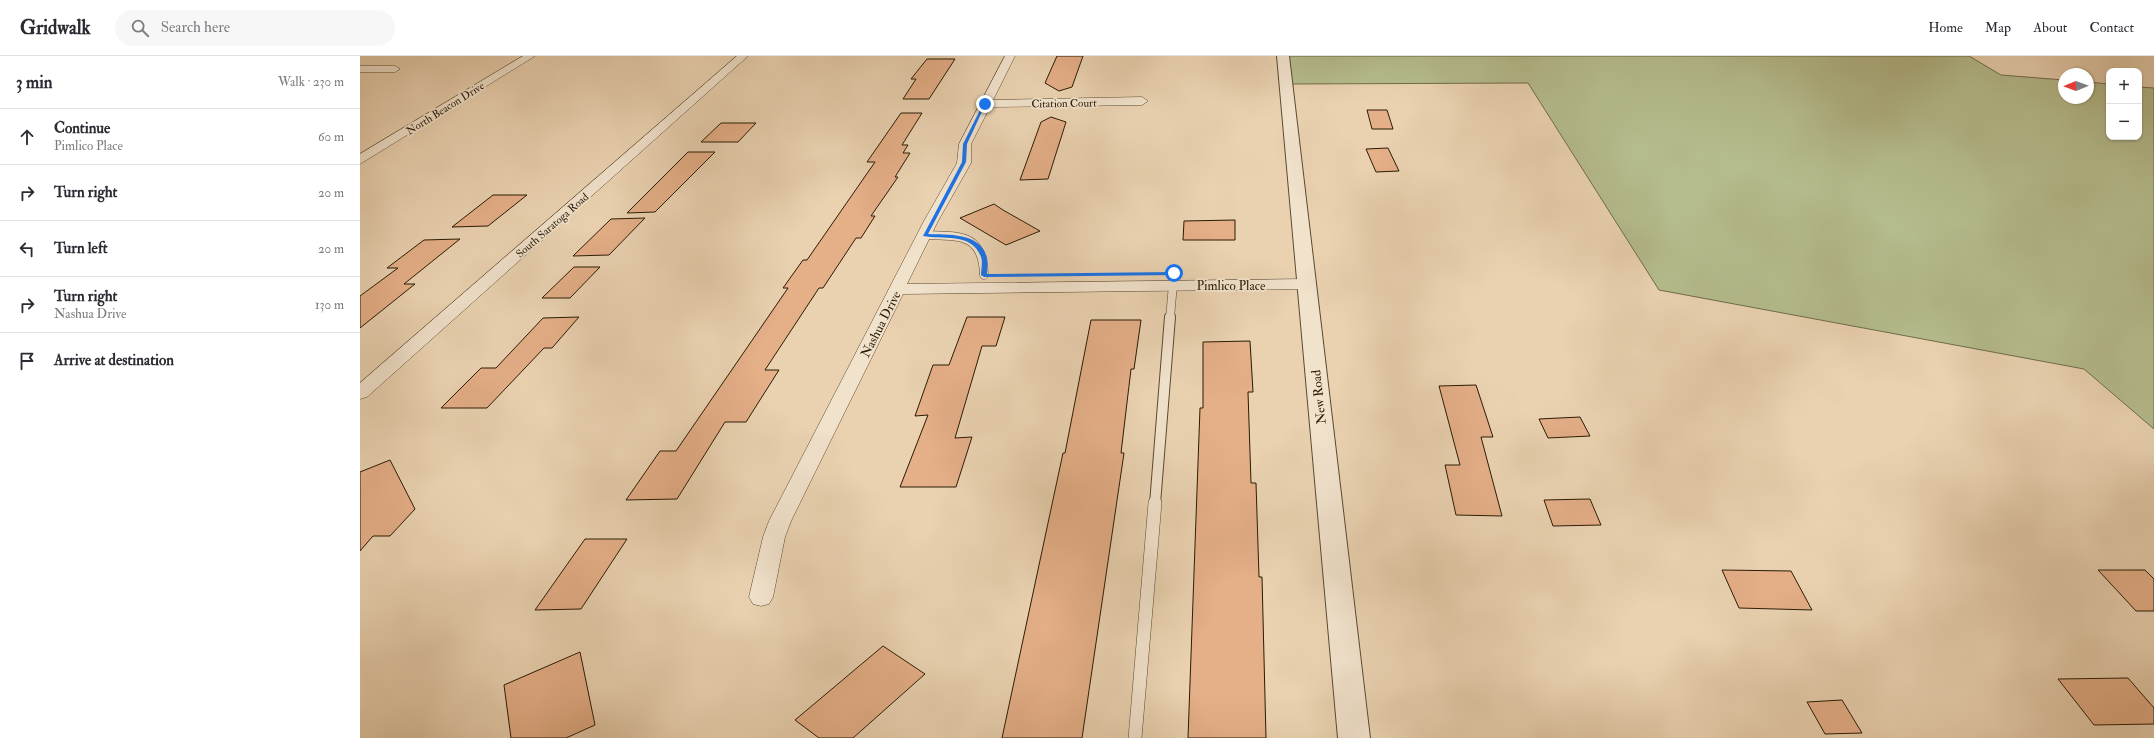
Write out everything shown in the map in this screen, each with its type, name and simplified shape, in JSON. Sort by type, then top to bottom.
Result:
[{"type":"street","name":"North Beacon Drive","points":[[360,160],[530,56]]},
{"type":"street","name":"South Saratoga Road","points":[[360,393],[743,56]]},
{"type":"street","name":"Nashua Drive","points":[[760,597],[774,538],[780,521],[925,235],[964,162],[965,144],[1010,56]]},
{"type":"street","name":"New Road","points":[[1283,56],[1354,738]]},
{"type":"street","points":[[360,69],[394,69]]},
{"type":"street","name":"Citation Court","points":[[985,104],[1142,101]]},
{"type":"street","name":"Pimlico Place","points":[[901,283],[984,275],[1037,280]]},
{"type":"street","name":"Pimlico Place","points":[[901,283],[1037,280],[1306,279]]},
{"type":"lane","points":[[925,235],[962,237],[976,244],[984,257],[984,275]]},
{"type":"lane","points":[[1135,738],[1173,279]]},
{"type":"green space","points":[[1283,56],[1969,56],[2001,75],[2058,80],[2058,104],[2094,104],[2094,83],[2106,84],[2106,140],[2142,140],[2142,87],[2154,88],[2154,429],[2084,369],[1659,290],[1528,83],[1286,84]]},
{"type":"building","points":[[1057,56],[1083,56],[1072,87],[1059,91],[1045,83]]},
{"type":"building","points":[[927,59],[955,59],[929,99],[903,99],[916,79],[911,79]]},
{"type":"building","points":[[1367,110],[1387,110],[1393,129],[1372,129]]},
{"type":"building","points":[[901,113],[922,113],[902,145],[908,145],[903,153],[910,153],[895,177],[898,177],[871,216],[875,216],[861,238],[856,238],[823,288],[819,288],[765,370],[779,370],[746,422],[725,422],[677,499],[626,500],[660,451],[676,451],[788,288],[783,288],[803,260],[807,260],[875,162],[867,162]]},
{"type":"building","points":[[1051,117],[1066,122],[1048,179],[1020,180],[1041,122]]},
{"type":"building","points":[[721,123],[756,123],[738,142],[701,142]]},
{"type":"building","points":[[1388,148],[1399,171],[1376,172],[1366,149]]},
{"type":"building","points":[[688,152],[715,152],[655,212],[627,213]]},
{"type":"building","points":[[493,195],[527,195],[488,226],[452,227]]},
{"type":"building","points":[[994,204],[1040,231],[1006,245],[960,218]]},
{"type":"building","points":[[645,218],[609,255],[573,256],[611,219]]},
{"type":"building","points":[[1235,220],[1235,240],[1183,240],[1184,221]]},
{"type":"building","points":[[460,239],[404,284],[415,284],[360,328],[360,296],[398,268],[387,268],[424,240]]},
{"type":"building","points":[[574,267],[600,267],[570,298],[542,298]]},
{"type":"building","points":[[579,317],[552,348],[544,348],[487,408],[441,408],[481,368],[496,368],[543,318]]},
{"type":"building","points":[[967,317],[1005,317],[996,346],[982,346],[955,438],[972,437],[956,487],[900,487],[928,415],[915,416],[933,365],[949,365]]},
{"type":"building","points":[[1091,320],[1141,320],[1134,369],[1131,369],[1121,453],[1124,453],[1082,738],[1002,738],[1063,453],[1065,453]]},
{"type":"building","points":[[1250,341],[1253,392],[1248,392],[1251,483],[1256,483],[1259,577],[1262,577],[1266,738],[1188,738],[1200,408],[1203,408],[1203,342]]},
{"type":"building","points":[[1476,385],[1493,437],[1481,437],[1502,516],[1456,515],[1445,465],[1460,465],[1439,386]]},
{"type":"building","points":[[1580,417],[1590,436],[1548,438],[1539,419]]},
{"type":"building","points":[[390,460],[415,509],[390,536],[373,536],[360,551],[360,472]]},
{"type":"building","points":[[1590,499],[1601,525],[1553,526],[1544,500]]},
{"type":"building","points":[[585,539],[627,539],[581,609],[535,610]]},
{"type":"building","points":[[1722,570],[1791,571],[1812,610],[1739,608]]},
{"type":"building","points":[[2098,570],[2145,570],[2154,579],[2154,611],[2136,611]]},
{"type":"building","points":[[883,646],[925,674],[853,738],[819,738],[795,720]]},
{"type":"building","points":[[580,652],[595,725],[566,738],[511,738],[504,685]]},
{"type":"building","points":[[2128,678],[2154,708],[2154,724],[2094,725],[2058,679]]},
{"type":"building","points":[[1842,700],[1862,733],[1825,734],[1807,702]]},
{"type":"route","points":[[985,104],[965,144],[966,153],[964,162],[925,235],[962,237],[976,244],[984,257],[984,275],[1174,273]]}]
